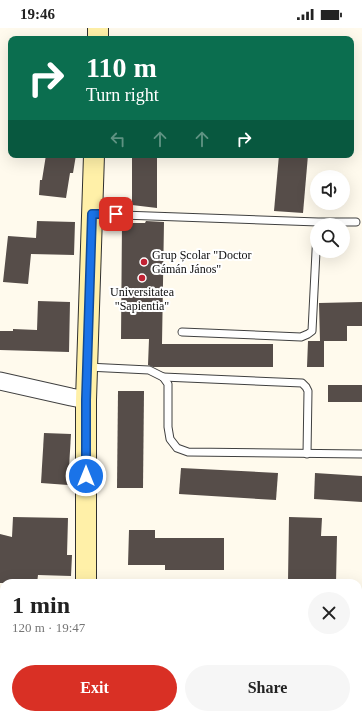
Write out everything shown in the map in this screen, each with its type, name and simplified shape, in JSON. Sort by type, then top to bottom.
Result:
[{"type":"main road","points":[[86,579],[86,400],[94,158]]},
{"type":"street","points":[[0,380],[86,400]]},
{"type":"lane","points":[[92,214],[310,223]]},
{"type":"lane","points":[[350,222],[356,222]]},
{"type":"lane","points":[[182,332],[301,337],[308,334],[312,331],[316,258]]},
{"type":"lane","points":[[87,367],[149,370],[163,377],[302,383],[306,386],[308,391],[307,454]]},
{"type":"lane","points":[[163,377],[168,384],[168,427],[170,439],[177,448],[188,452],[362,454]]},
{"type":"building","points":[[46,158],[76,158],[73,173],[70,173],[66,198],[39,195],[40,180],[42,180]]},
{"type":"building","points":[[132,158],[157,158],[157,208],[132,205]]},
{"type":"building","points":[[279,158],[308,158],[303,213],[274,211]]},
{"type":"building","points":[[37,221],[75,222],[74,255],[31,254],[28,284],[3,282],[8,236],[36,238]]},
{"type":"building","name":"Universitatea \"Sapientia\"","points":[[146,221],[164,222],[162,344],[273,344],[273,367],[153,367],[148,365],[149,339],[121,339],[122,223],[145,223]]},
{"type":"building","points":[[38,301],[70,302],[69,352],[0,350],[0,331],[13,331],[13,329],[37,330]]},
{"type":"building","points":[[362,302],[362,326],[347,326],[347,341],[324,341],[324,367],[307,367],[308,341],[320,341],[319,303]]},
{"type":"building","points":[[328,385],[362,385],[362,402],[328,402]]},
{"type":"building","points":[[118,391],[144,391],[143,488],[117,488]]},
{"type":"building","points":[[44,433],[71,434],[68,485],[41,483]]},
{"type":"building","points":[[181,468],[278,473],[276,500],[179,494]]},
{"type":"building","points":[[315,473],[362,476],[362,502],[314,499]]},
{"type":"building","points":[[13,517],[68,518],[67,555],[72,555],[71,576],[38,575],[38,579],[0,579],[0,534],[12,537]]},
{"type":"building","points":[[289,517],[322,518],[321,536],[337,536],[336,579],[288,579]]},
{"type":"building","points":[[129,530],[155,530],[155,538],[224,538],[224,570],[165,570],[165,565],[128,565]]},
{"type":"place","name":"Grup Școlar \"Doctor Gámán János\"","points":[[144,262]]},
{"type":"place","name":"Universitatea \"Sapientia\"","points":[[142,278]]},
{"type":"route","points":[[86,476],[86,400],[92,214],[116,214]]}]
